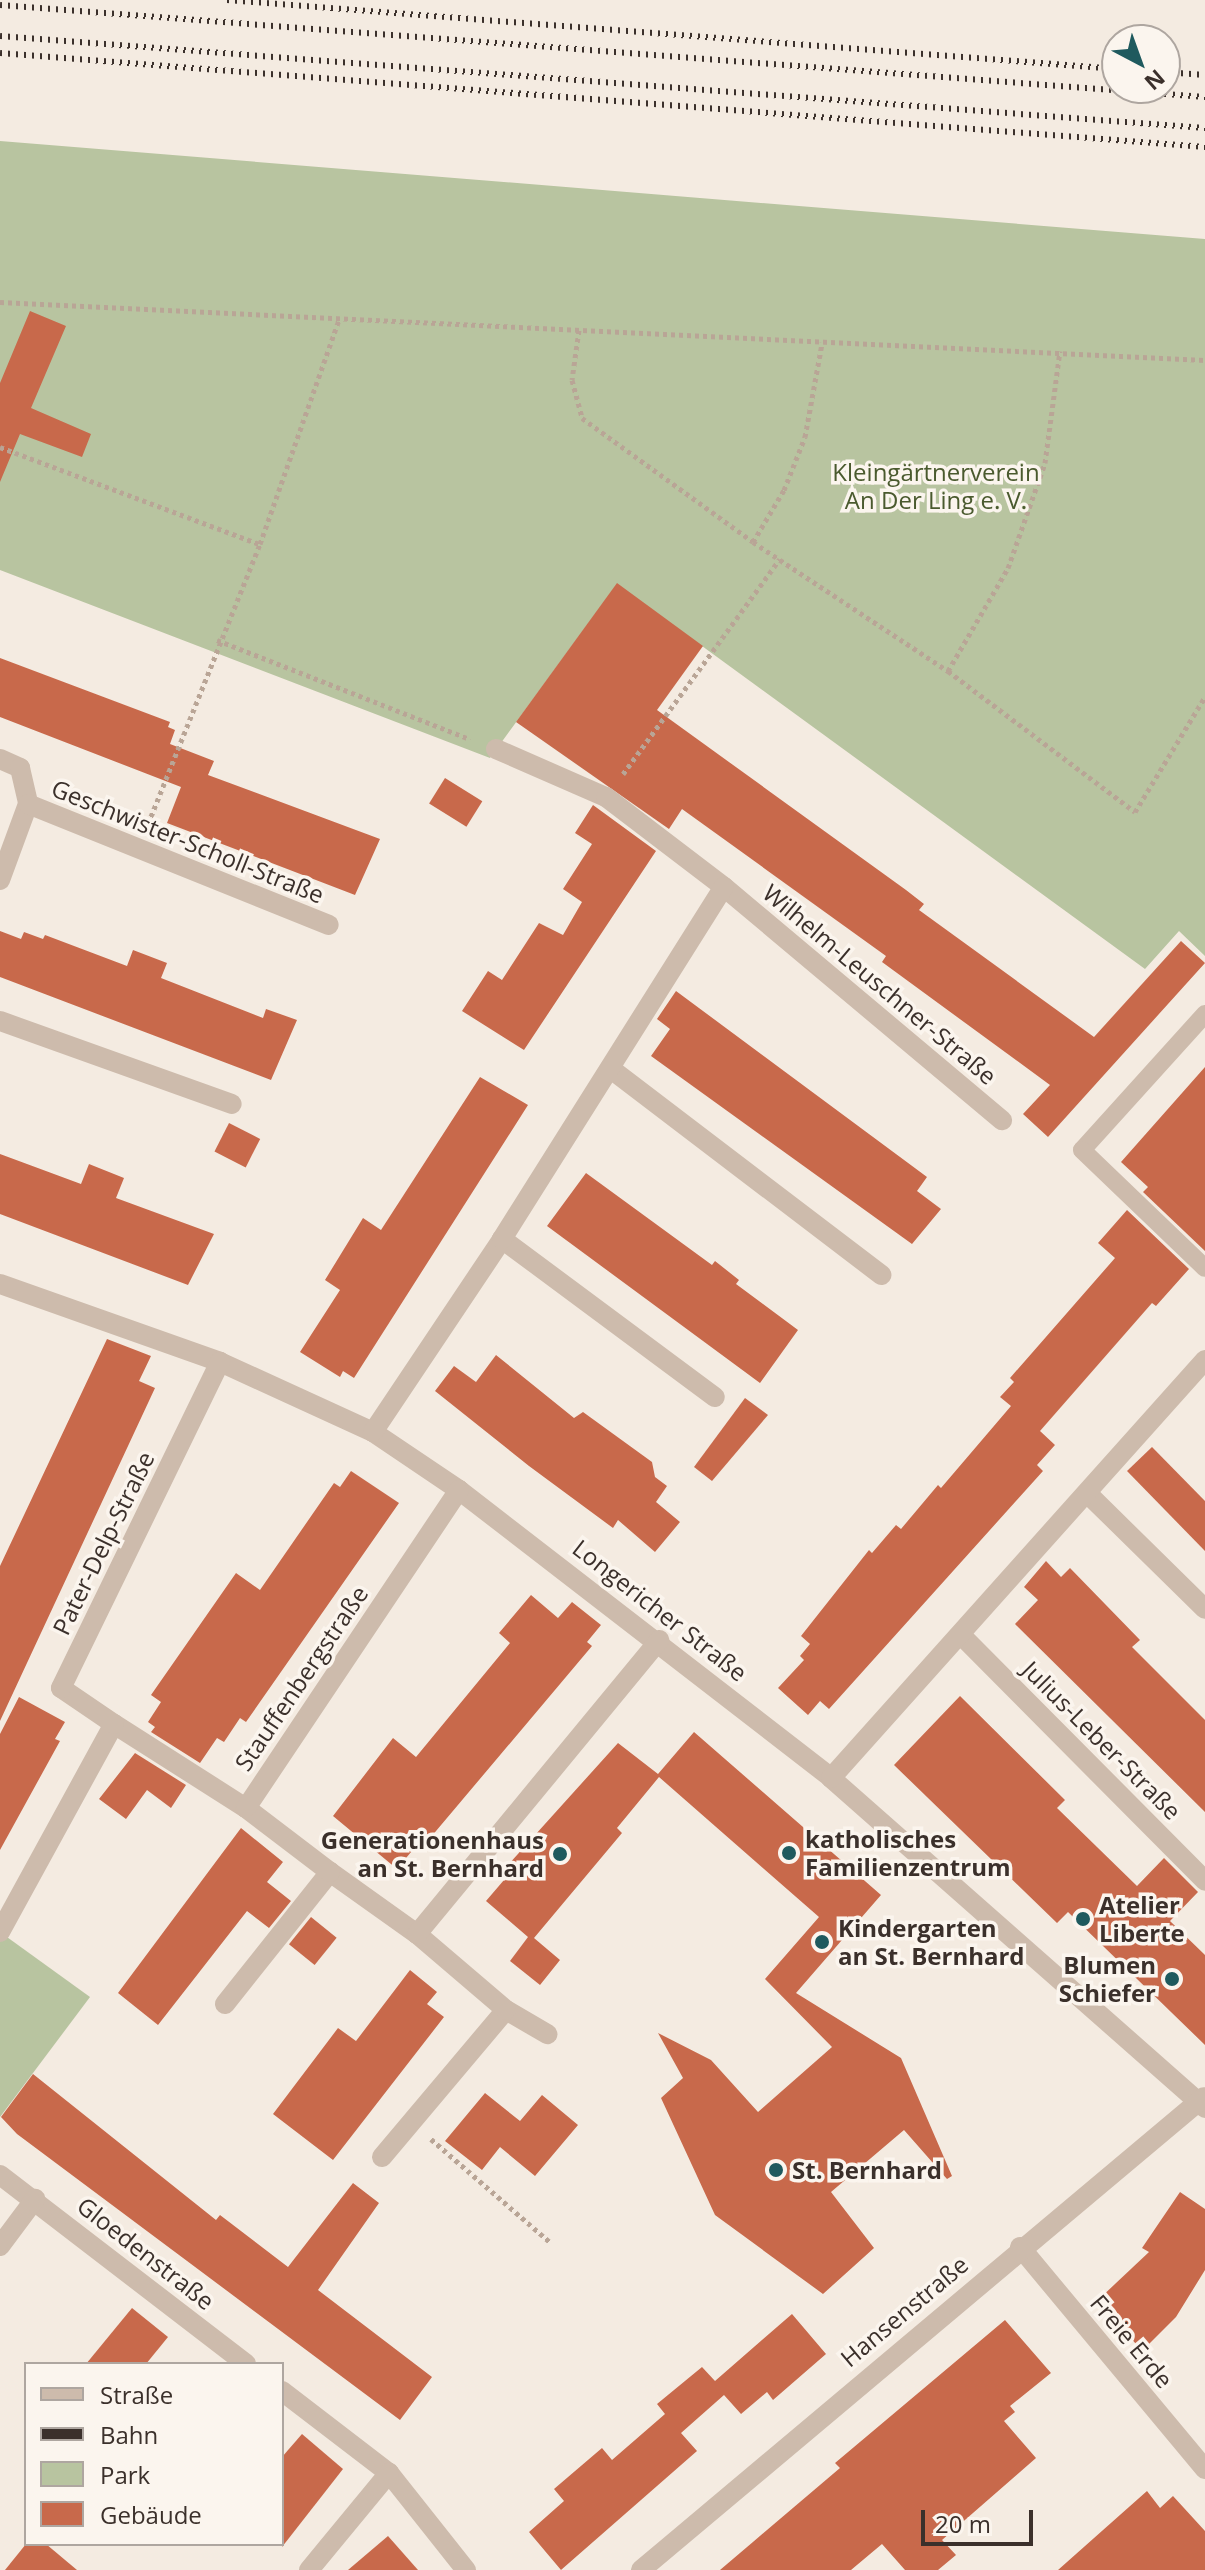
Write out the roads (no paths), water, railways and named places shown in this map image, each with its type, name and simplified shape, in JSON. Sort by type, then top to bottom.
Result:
[{"type":"street","name":"Wilhelm-Leuschner-Straße","points":[[496,749],[606,797],[724,887],[1002,1120]]},
{"type":"street","name":"Geschwister-Scholl-Straße","points":[[0,759],[20,768],[28,804],[0,880]]},
{"type":"street","name":"Geschwister-Scholl-Straße","points":[[28,804],[138,851],[329,925]]},
{"type":"street","name":"Wilhelm-Leuschner-Straße","points":[[373,1432],[502,1239],[724,887]]},
{"type":"street","points":[[0,1021],[232,1104]]},
{"type":"street","points":[[611,1069],[881,1275]]},
{"type":"street","points":[[502,1239],[715,1397]]},
{"type":"street","name":"Longericher Straße","points":[[0,1284],[220,1362],[373,1432],[459,1490],[659,1640],[831,1778],[1202,2102]]},
{"type":"street","points":[[831,1778],[962,1636],[1205,1360]]},
{"type":"street","name":"Pater-Delp-Straße","points":[[220,1362],[61,1688],[246,1808]]},
{"type":"street","name":"Stauffenbergstraße","points":[[459,1490],[246,1808],[417,1934],[506,2010],[547,2034]]},
{"type":"street","points":[[1087,1493],[1205,1609]]},
{"type":"street","name":"Julius-Leber-Straße","points":[[962,1636],[1205,1881]]},
{"type":"street","points":[[417,1934],[659,1640]]},
{"type":"street","points":[[0,1932],[114,1724]]},
{"type":"street","points":[[225,2004],[330,1872]]},
{"type":"street","points":[[382,2157],[506,2010]]},
{"type":"street","name":"Hansenstraße","points":[[641,2570],[1020,2247],[1202,2102]]},
{"type":"street","name":"Gloedenstraße","points":[[0,2175],[243,2362]]},
{"type":"street","points":[[0,2246],[35,2199]]},
{"type":"street","name":"Freie Erde","points":[[1020,2247],[1205,2469]]},
{"type":"street","points":[[213,2362],[225,2348]]},
{"type":"street","points":[[284,2393],[389,2473],[466,2570]]},
{"type":"street","points":[[309,2570],[389,2473]]},
{"type":"lane","points":[[1205,1014],[1082,1150],[1205,1268]]},
{"type":"railway","points":[[227,0],[1101,68]]},
{"type":"railway","points":[[0,5],[1205,97]]},
{"type":"railway","points":[[0,36],[1205,128]]},
{"type":"railway","points":[[0,53],[1205,147]]},
{"type":"railway","points":[[1181,73],[1205,75]]},
{"type":"place","name":"katholisches Familienzentrum","points":[[789,1853]]},
{"type":"place","name":"Generationenhaus an St. Bernhard","points":[[560,1854]]},
{"type":"place","name":"Atelier Liberte","points":[[1083,1919]]},
{"type":"place","name":"Kindergarten an St. Bernhard","points":[[822,1942]]},
{"type":"place","name":"Blumen Schiefer","points":[[1172,1979]]},
{"type":"place","name":"St. Bernhard","points":[[776,2170]]},
{"type":"park label","name":"Kleingärtnerverein An Der Ling e. V.","points":[[936,486]]}]
